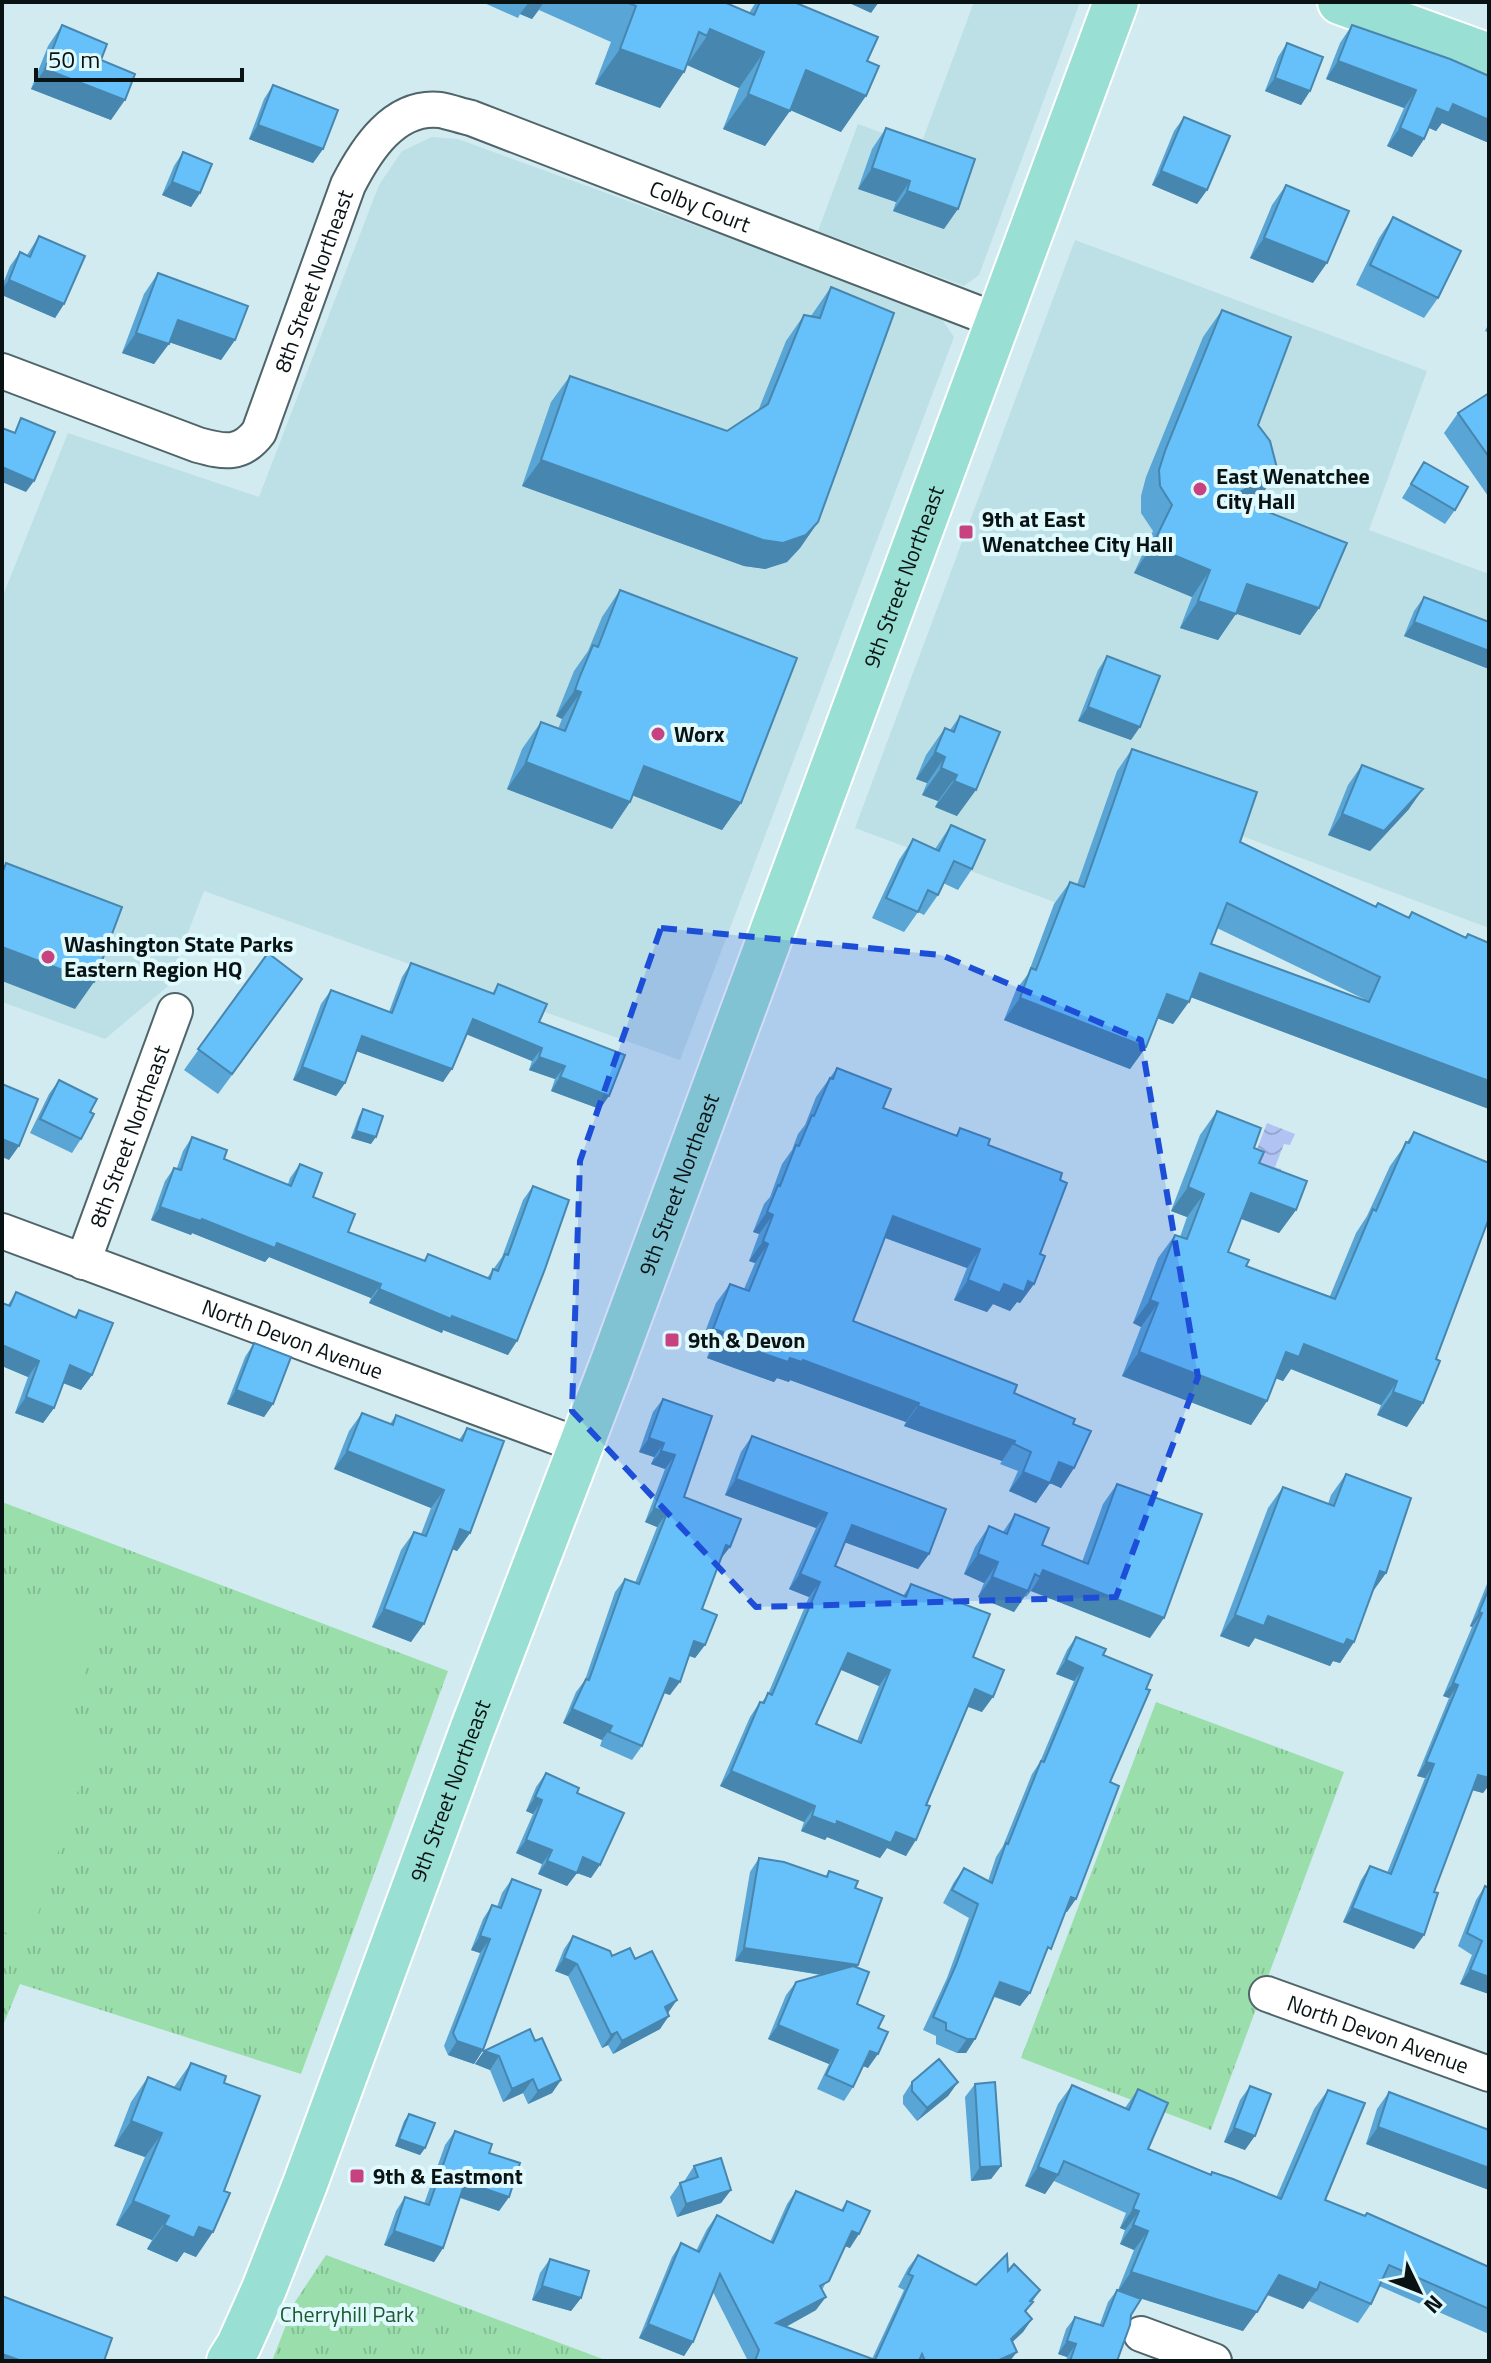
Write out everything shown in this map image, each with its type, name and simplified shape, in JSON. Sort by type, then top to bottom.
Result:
[{"type":"main road","name":"9th Street Northeast","points":[[229,2361],[239,2345],[282,2244],[1116,2]]},
{"type":"main road","points":[[1340,2],[1489,56]]},
{"type":"street","name":"Colby Court","points":[[400,120],[417,112],[439,110],[471,118],[998,321]]},
{"type":"street","name":"8th Street Northeast","points":[[2,371],[198,445],[221,451],[241,449],[259,432],[268,410],[348,185],[378,136],[400,120]]},
{"type":"street","name":"8th Street Northeast","points":[[83,1262],[175,1011]]},
{"type":"street","name":"North Devon Avenue","points":[[2,1231],[581,1446]]},
{"type":"street","name":"North Devon Avenue","points":[[1267,1994],[1489,2074]]},
{"type":"street","points":[[1141,2334],[1214,2361]]},
{"type":"highlighted area","points":[[661,928],[941,955],[1141,1040],[1198,1377],[1116,1597],[756,1607],[572,1411],[580,1161]]},
{"type":"shaded area","points":[[974,2],[1080,2],[979,275],[964,286],[818,231],[858,124],[920,147]]},
{"type":"shaded area","points":[[432,137],[458,139],[938,314],[954,337],[680,1060],[204,891],[167,987],[105,1039],[2,1002],[2,598],[68,433],[259,497],[379,185],[402,151]]},
{"type":"shaded area","points":[[1075,240],[1427,371],[1369,530],[1489,574],[1489,928],[1242,836],[1197,955],[855,828]]},
{"type":"green space","points":[[2,1502],[448,1671],[301,2074],[20,1984],[2,2028]]},
{"type":"green space","points":[[2,1585],[88,1615],[97,1638],[67,1728],[94,1741],[29,1942],[2,1931]]},
{"type":"green space","points":[[1156,1702],[1344,1772],[1211,2130],[1021,2058]]},
{"type":"green space","name":"Cherryhill Park","points":[[326,2255],[608,2361],[272,2361],[295,2302]]},
{"type":"water","points":[[1267,1123],[1295,1134],[1290,1145],[1284,1144],[1275,1167],[1281,1169],[1276,1181],[1249,1170]]},
{"type":"building","points":[[626,2],[724,2],[754,15],[760,2],[794,2],[878,37],[867,61],[879,66],[866,96],[806,70],[790,111],[748,94],[764,52],[710,29],[707,36],[699,32],[684,72],[620,49],[636,6]]},
{"type":"building","points":[[62,25],[107,44],[101,60],[135,74],[125,100],[45,69]]},
{"type":"building","points":[[1352,25],[1489,76],[1489,120],[1453,104],[1449,113],[1437,108],[1424,139],[1400,128],[1416,90],[1338,61]]},
{"type":"building","points":[[1287,43],[1323,57],[1310,91],[1275,78]]},
{"type":"building","points":[[273,85],[338,110],[323,149],[258,125]]},
{"type":"building","points":[[1184,117],[1230,136],[1207,190],[1161,171]]},
{"type":"building","points":[[886,128],[975,159],[958,209],[907,191],[910,181],[872,168]]},
{"type":"building","points":[[183,152],[212,164],[200,193],[172,182]]},
{"type":"building","points":[[1286,185],[1349,211],[1327,263],[1264,238]]},
{"type":"building","points":[[1393,217],[1461,251],[1438,298],[1370,265]]},
{"type":"building","points":[[39,236],[85,256],[64,304],[9,280],[20,252],[30,257]]},
{"type":"building","points":[[158,273],[248,306],[235,340],[178,320],[169,344],[136,333]]},
{"type":"building","points":[[831,287],[894,313],[818,522],[806,535],[783,543],[763,540],[541,460],[570,376],[727,431],[768,404],[804,315],[820,318]]},
{"type":"building","name":"East Wenatchee City Hall","points":[[1222,310],[1291,337],[1258,425],[1270,441],[1278,472],[1230,497],[1347,543],[1319,608],[1247,584],[1236,614],[1198,601],[1210,570],[1152,546],[1172,505],[1160,486],[1159,470]]},
{"type":"building","points":[[1489,393],[1489,457],[1458,413]]},
{"type":"building","points":[[21,418],[55,432],[34,481],[2,467],[2,428],[15,433]]},
{"type":"building","points":[[1424,462],[1468,487],[1455,510],[1411,484]]},
{"type":"building","name":"Worx","points":[[620,590],[797,658],[741,803],[644,766],[630,802],[526,762],[541,722],[565,731],[581,692],[575,690],[580,676],[593,645],[598,647]]},
{"type":"building","points":[[1424,597],[1489,622],[1489,651],[1414,622]]},
{"type":"building","points":[[1107,656],[1160,676],[1140,727],[1088,707]]},
{"type":"building","points":[[960,716],[1000,732],[976,790],[954,781],[957,775],[941,768],[945,757],[935,752],[945,728],[954,732]]},
{"type":"building","points":[[1132,749],[1257,792],[1240,842],[1376,907],[1378,903],[1409,918],[1412,912],[1466,938],[1468,934],[1489,943],[1489,1081],[1200,973],[1189,1002],[1167,994],[1146,1047],[1020,998],[1031,968],[1036,970],[1070,882],[1084,887]],"holes":[[[1227,903],[1380,977],[1369,1002],[1211,944]]]},
{"type":"building","points":[[1362,765],[1423,789],[1384,831],[1342,814]]},
{"type":"building","points":[[951,825],[985,840],[972,869],[954,861],[938,895],[928,890],[918,912],[886,898],[913,839],[939,851]]},
{"type":"building","points":[[6,863],[122,907],[94,982],[2,947],[2,874]]},
{"type":"building","points":[[268,953],[302,979],[232,1074],[198,1049]]},
{"type":"building","points":[[411,963],[494,994],[498,984],[547,1004],[539,1022],[625,1055],[609,1096],[560,1077],[565,1066],[539,1057],[542,1048],[473,1019],[452,1069],[362,1036],[345,1083],[302,1067],[331,990],[392,1013]]},
{"type":"building","points":[[837,1068],[891,1089],[883,1108],[957,1136],[960,1128],[990,1139],[988,1145],[1062,1173],[1060,1180],[1067,1183],[1040,1254],[1045,1256],[1034,1284],[1028,1281],[1024,1292],[1004,1284],[1000,1293],[968,1280],[980,1249],[893,1216],[853,1321],[1017,1385],[1014,1393],[1075,1419],[1073,1424],[1091,1431],[1074,1468],[1059,1462],[1050,1483],[1023,1472],[1031,1452],[1014,1444],[1015,1441],[803,1360],[790,1358],[788,1362],[747,1348],[721,1338],[723,1332],[713,1329],[730,1284],[749,1291],[768,1244],[763,1241],[773,1215],[767,1212],[796,1145],[799,1146]]},
{"type":"building","points":[[59,1080],[97,1099],[90,1112],[94,1114],[81,1139],[40,1119]]},
{"type":"building","points":[[2,1084],[38,1099],[19,1146],[2,1139]]},
{"type":"building","points":[[363,1109],[383,1116],[376,1137],[356,1131]]},
{"type":"building","points":[[1217,1111],[1261,1128],[1254,1148],[1264,1152],[1259,1163],[1307,1181],[1296,1210],[1251,1193],[1228,1252],[1249,1260],[1246,1266],[1335,1299],[1373,1209],[1376,1211],[1406,1142],[1409,1143],[1414,1132],[1489,1163],[1489,1218],[1436,1359],[1440,1361],[1423,1403],[1393,1392],[1397,1381],[1304,1344],[1299,1357],[1286,1352],[1267,1401],[1139,1352],[1158,1303],[1150,1300],[1175,1235],[1187,1239],[1204,1194],[1188,1187]]},
{"type":"building","points":[[192,1137],[227,1150],[224,1159],[291,1186],[300,1164],[322,1173],[313,1197],[355,1214],[348,1232],[425,1261],[428,1254],[490,1279],[493,1269],[498,1271],[505,1254],[508,1255],[533,1186],[569,1200],[517,1341],[452,1316],[451,1319],[379,1289],[381,1284],[277,1243],[275,1248],[202,1219],[160,1207],[174,1168],[181,1170]]},
{"type":"building","points":[[16,1292],[76,1318],[79,1310],[113,1323],[92,1375],[70,1365],[54,1408],[26,1397],[39,1361],[2,1345],[2,1303],[10,1306]]},
{"type":"building","points":[[254,1343],[291,1357],[273,1404],[236,1390]]},
{"type":"building","points":[[663,1399],[712,1416],[684,1497],[741,1519],[730,1547],[726,1545],[702,1609],[717,1615],[705,1645],[694,1641],[680,1682],[670,1678],[642,1746],[609,1732],[612,1726],[572,1709],[586,1679],[589,1680],[625,1579],[639,1584],[667,1513],[654,1508],[675,1455],[661,1451],[664,1443],[649,1438]]},
{"type":"building","points":[[362,1413],[393,1425],[396,1415],[462,1441],[467,1428],[504,1441],[470,1533],[460,1529],[424,1624],[384,1609],[414,1532],[426,1536],[444,1490],[347,1451]]},
{"type":"building","points":[[752,1436],[946,1509],[929,1554],[852,1525],[835,1566],[906,1597],[911,1584],[990,1614],[973,1657],[1004,1670],[993,1697],[975,1689],[926,1805],[930,1806],[916,1840],[896,1832],[891,1843],[837,1821],[836,1825],[812,1816],[815,1806],[731,1771],[760,1702],[764,1703],[768,1693],[772,1695],[820,1582],[800,1574],[827,1513],[736,1479]],"holes":[[[848,1653],[890,1670],[861,1743],[816,1724]]]},
{"type":"building","points":[[1346,1474],[1411,1498],[1386,1573],[1380,1571],[1354,1642],[1347,1639],[1344,1645],[1268,1616],[1264,1626],[1235,1615],[1283,1487],[1334,1506]]},
{"type":"building","points":[[1117,1484],[1202,1514],[1164,1618],[1043,1570],[1040,1577],[1035,1574],[1028,1591],[992,1577],[998,1562],[978,1554],[989,1526],[1007,1534],[1015,1514],[1049,1528],[1042,1545],[1088,1564]]},
{"type":"building","points":[[1489,1588],[1489,1778],[1478,1775],[1434,1892],[1438,1893],[1424,1935],[1352,1908],[1370,1866],[1391,1874],[1434,1764],[1426,1762],[1458,1685],[1453,1683]]},
{"type":"building","points":[[1076,1637],[1106,1649],[1103,1655],[1152,1675],[1146,1689],[1150,1690],[1110,1782],[1119,1786],[1076,1899],[1071,1897],[1030,1993],[1000,1982],[975,2039],[967,2039],[946,2030],[946,2023],[933,2017],[978,1904],[952,1890],[964,1868],[992,1883],[1006,1843],[1083,1668],[1066,1660]]},
{"type":"building","points":[[546,1773],[579,1788],[577,1793],[624,1813],[600,1865],[583,1857],[577,1873],[547,1861],[552,1850],[526,1840],[542,1800],[535,1797]]},
{"type":"building","points":[[759,1858],[784,1862],[827,1877],[829,1871],[858,1881],[855,1888],[882,1898],[858,1965],[744,1948]]},
{"type":"building","points":[[512,1879],[541,1890],[483,2050],[457,2041],[453,2033],[490,1939],[480,1936],[492,1905],[501,1908]]},
{"type":"building","points":[[1485,1886],[1489,1888],[1489,1977],[1470,1970],[1482,1941],[1467,1933]]},
{"type":"building","points":[[573,1936],[610,1951],[612,1956],[630,1948],[635,1959],[652,1951],[677,2000],[665,2007],[669,2016],[622,2041],[617,2032],[611,2035],[577,1964],[564,1958]]},
{"type":"building","points":[[853,1966],[869,1972],[857,2004],[884,2016],[878,2028],[888,2032],[878,2054],[870,2051],[853,2087],[826,2075],[838,2050],[778,2025],[796,1982]]},
{"type":"building","points":[[530,2029],[535,2041],[542,2038],[561,2080],[538,2091],[533,2079],[512,2089],[499,2056],[484,2051]]},
{"type":"building","points":[[939,2059],[958,2082],[927,2108],[912,2091],[912,2082]]},
{"type":"building","points":[[191,2063],[226,2076],[224,2083],[260,2096],[224,2191],[230,2193],[213,2232],[199,2227],[194,2238],[164,2225],[169,2216],[133,2201],[162,2133],[131,2121],[148,2077],[180,2090]]},
{"type":"building","points":[[995,2082],[1001,2166],[980,2167],[975,2084]]},
{"type":"building","points":[[1072,2085],[1129,2110],[1138,2089],[1168,2103],[1148,2149],[1281,2199],[1328,2090],[1365,2103],[1325,2200],[1365,2216],[1367,2213],[1489,2267],[1489,2309],[1389,2265],[1371,2304],[1320,2282],[1317,2290],[1279,2275],[1257,2312],[1131,2272],[1148,2231],[1133,2225],[1139,2211],[1133,2209],[1139,2194],[1064,2161],[1058,2175],[1038,2167]]},
{"type":"building","points":[[1250,2086],[1271,2094],[1255,2136],[1234,2128]]},
{"type":"building","points":[[1389,2092],[1489,2130],[1489,2168],[1378,2127]]},
{"type":"building","points":[[409,2114],[435,2123],[425,2148],[399,2139]]},
{"type":"building","points":[[455,2131],[492,2144],[489,2153],[520,2163],[509,2197],[465,2182],[443,2248],[394,2231],[405,2197],[429,2205]]},
{"type":"building","points":[[721,2158],[731,2190],[686,2204],[680,2183],[698,2177],[694,2166]]},
{"type":"building","points":[[796,2191],[843,2211],[847,2201],[870,2211],[859,2234],[852,2231],[829,2281],[820,2286],[826,2297],[776,2323],[875,2360],[913,2276],[908,2274],[918,2255],[976,2285],[1007,2254],[1008,2271],[1014,2264],[1040,2290],[1025,2311],[1032,2319],[1011,2339],[1017,2352],[997,2361],[925,2361],[922,2354],[919,2361],[755,2361],[759,2350],[720,2274],[693,2342],[648,2324],[681,2243],[699,2252],[717,2215],[773,2243]]},
{"type":"building","points":[[550,2259],[589,2271],[581,2298],[542,2286]]},
{"type":"building","points":[[1117,2290],[1141,2299],[1131,2315],[1117,2361],[1070,2361],[1076,2344],[1067,2341],[1075,2317],[1103,2326]]},
{"type":"building","points":[[2,2296],[112,2338],[104,2361],[22,2361],[2,2354]]},
{"type":"place","name":"East Wenatchee City Hall","points":[[1200,489]]},
{"type":"place","name":"9th at East Wenatchee City Hall","points":[[966,532]]},
{"type":"place","name":"Worx","points":[[658,734]]},
{"type":"place","name":"Washington State Parks Eastern Region HQ","points":[[48,957]]},
{"type":"place","name":"9th & Devon","points":[[672,1340]]},
{"type":"place","name":"9th & Eastmont","points":[[357,2176]]}]
